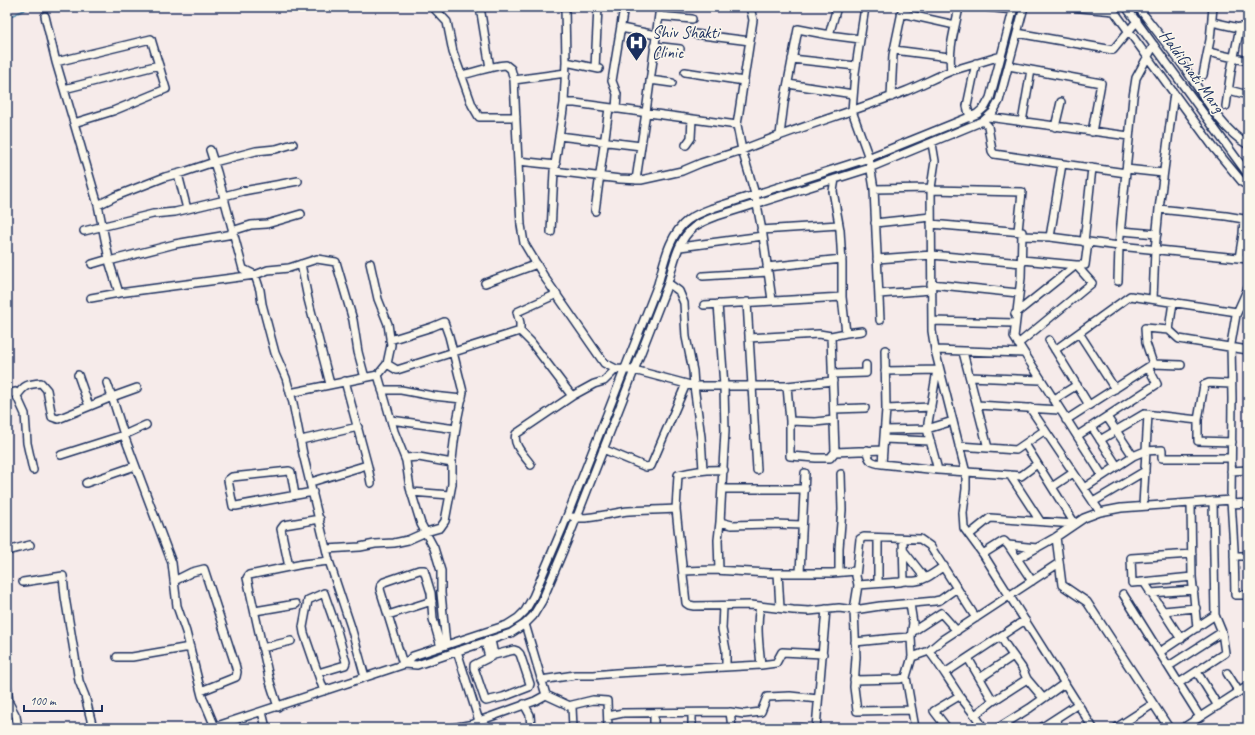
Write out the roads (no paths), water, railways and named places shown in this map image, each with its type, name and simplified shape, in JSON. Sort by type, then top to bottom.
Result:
[{"type":"street","points":[[433,7],[447,22],[453,52],[472,104],[479,117],[516,117]]},
{"type":"street","points":[[480,7],[490,68]]},
{"type":"street","points":[[551,232],[555,168],[564,103],[566,73],[565,7]]},
{"type":"street","points":[[566,62],[597,68],[598,7]]},
{"type":"street","points":[[595,210],[605,142],[617,94],[612,81],[624,7]]},
{"type":"street","points":[[636,180],[660,7]]},
{"type":"street","points":[[750,7],[753,20],[736,126],[755,194],[772,300]]},
{"type":"street","points":[[829,35],[835,7]]},
{"type":"street","points":[[865,7],[856,66],[852,111],[869,158],[874,189],[880,320]]},
{"type":"street","points":[[951,71],[949,57],[959,7]]},
{"type":"street","points":[[404,664],[413,656],[507,625],[518,618],[525,611],[537,587],[567,515],[658,284],[670,244],[678,229],[687,220],[699,213],[869,158],[970,118],[981,111],[990,98],[1013,9],[986,7]]},
{"type":"street","points":[[107,383],[135,466],[172,563],[177,606],[190,646],[201,692],[213,727],[278,707],[404,664],[417,665],[511,633],[525,624],[533,616],[542,601],[668,283],[680,247],[687,234],[694,227],[704,221],[871,167],[932,143],[986,119],[993,112],[999,101],[1024,7]]},
{"type":"street","points":[[1070,7],[1112,9],[1214,148],[1246,178]]},
{"type":"street","name":"HaldiGhati Marg","points":[[1126,7],[1246,178]]},
{"type":"street","name":"HaldiGhati Marg","points":[[1138,7],[1227,128],[1248,145]]},
{"type":"street","points":[[1203,75],[1208,52],[1213,7]]},
{"type":"street","points":[[890,97],[894,50],[902,10],[956,25]]},
{"type":"street","points":[[45,16],[56,62],[98,205],[109,260],[119,293]]},
{"type":"street","points":[[659,16],[692,19]]},
{"type":"street","points":[[1017,32],[1113,50],[1137,21]]},
{"type":"street","points":[[1212,22],[1248,30]]},
{"type":"street","points":[[1226,106],[1240,27]]},
{"type":"street","points":[[621,28],[656,35]]},
{"type":"street","points":[[780,135],[798,29],[860,39]]},
{"type":"street","points":[[694,34],[750,42]]},
{"type":"street","points":[[56,62],[151,39],[159,65],[166,89],[113,111],[74,123]]},
{"type":"street","points":[[1118,281],[1120,230],[1136,78],[1154,45]]},
{"type":"street","points":[[654,46],[680,49]]},
{"type":"street","points":[[894,50],[949,57]]},
{"type":"street","points":[[1208,52],[1248,61]]},
{"type":"street","points":[[518,161],[599,177],[641,180],[682,171],[701,162],[742,150],[780,135],[908,91],[951,71],[1001,56]]},
{"type":"street","points":[[792,60],[856,66]]},
{"type":"street","points":[[970,118],[967,106],[976,63]]},
{"type":"street","points":[[64,89],[159,65]]},
{"type":"street","points":[[461,75],[506,65],[511,69],[514,80],[521,226],[524,243],[604,363],[616,369],[634,370],[690,385],[724,386],[786,386],[866,373],[866,365]]},
{"type":"street","points":[[1009,66],[1100,83],[1092,132]]},
{"type":"street","points":[[1022,122],[1031,70]]},
{"type":"street","points":[[685,72],[744,81]]},
{"type":"street","points":[[514,80],[566,73]]},
{"type":"street","points":[[650,80],[672,83]]},
{"type":"street","points":[[788,84],[853,94]]},
{"type":"street","points":[[1229,90],[1248,94]]},
{"type":"street","points":[[1154,299],[1155,250],[1174,93]]},
{"type":"street","points":[[1055,126],[1061,102]]},
{"type":"street","points":[[564,103],[575,103],[646,112],[736,126]]},
{"type":"street","points":[[686,144],[691,138],[692,119]]},
{"type":"street","points":[[986,119],[1022,122],[1129,136]]},
{"type":"street","points":[[986,119],[992,151],[994,154],[1092,168],[1163,174]]},
{"type":"street","points":[[559,136],[641,146]]},
{"type":"street","points":[[932,143],[935,162],[931,189],[932,331],[938,370],[966,473],[966,489],[962,513],[964,528],[983,554],[1093,728]]},
{"type":"street","points":[[98,205],[130,190],[165,177],[256,151],[276,149],[293,144]]},
{"type":"street","points":[[210,150],[243,269],[255,274]]},
{"type":"street","points":[[1050,237],[1062,164]]},
{"type":"street","points":[[1248,164],[1246,178],[1248,189]]},
{"type":"street","points":[[877,260],[932,255],[1085,265],[1092,168]]},
{"type":"street","points":[[178,174],[187,209]]},
{"type":"street","points":[[835,179],[833,191],[839,225],[842,259],[842,297],[846,332]]},
{"type":"street","points":[[84,231],[153,214],[175,212],[187,209],[243,191],[298,181]]},
{"type":"street","points":[[874,189],[1022,192],[1020,234],[1022,261],[1014,323],[1014,337],[1059,410],[1102,475]]},
{"type":"street","points":[[1159,209],[1244,219],[1239,258]]},
{"type":"street","points":[[92,264],[175,244],[233,233],[250,225],[266,224],[301,214]]},
{"type":"street","points":[[875,223],[931,220],[1020,234],[1248,259]]},
{"type":"street","points":[[680,247],[762,233],[839,225]]},
{"type":"street","points":[[1120,230],[1157,234]]},
{"type":"street","points":[[91,298],[255,274],[268,270],[289,268],[317,259],[336,262],[354,320],[358,352],[365,378]]},
{"type":"street","points":[[704,276],[767,270],[842,259]]},
{"type":"street","points":[[290,394],[378,374],[387,364],[391,345],[388,324],[378,299],[370,263]]},
{"type":"street","points":[[301,264],[308,299],[330,384]]},
{"type":"street","points":[[485,283],[537,264]]},
{"type":"street","points":[[1015,314],[1076,265]]},
{"type":"street","points":[[1018,344],[1092,283],[1076,265]]},
{"type":"street","points":[[255,274],[276,354],[286,378],[329,561],[351,627],[365,677]]},
{"type":"street","points":[[603,449],[646,467],[651,466],[690,385],[694,372],[686,337],[684,303],[679,291],[668,283]]},
{"type":"street","points":[[878,294],[931,287],[1018,293]]},
{"type":"street","points":[[1248,288],[1237,312],[1231,347],[1231,502],[1235,595],[1248,595]]},
{"type":"street","points":[[557,294],[517,312],[521,328],[520,331],[531,342],[572,396]]},
{"type":"street","points":[[1055,350],[1130,296],[1237,312]]},
{"type":"street","points":[[704,305],[842,297]]},
{"type":"street","points":[[747,302],[756,470]]},
{"type":"street","points":[[1169,330],[1173,302]]},
{"type":"street","points":[[718,304],[724,386],[724,470],[718,540],[719,570]]},
{"type":"street","points":[[932,321],[1014,323]]},
{"type":"street","points":[[327,549],[360,547],[408,540],[440,528],[445,521],[452,484],[452,463],[456,429],[463,392],[454,352],[444,322],[432,328],[390,340]]},
{"type":"street","points":[[1077,436],[1157,384],[1151,366],[1145,328],[1169,330],[1179,339],[1248,350]]},
{"type":"street","points":[[387,364],[397,370],[520,331]]},
{"type":"street","points":[[749,338],[819,334],[831,336],[846,332],[862,331]]},
{"type":"street","points":[[1079,332],[1115,389]]},
{"type":"street","points":[[786,386],[790,421],[790,456],[830,458],[835,452],[831,336]]},
{"type":"street","points":[[1049,340],[1089,405]]},
{"type":"street","points":[[882,464],[886,409],[885,350]]},
{"type":"street","points":[[935,350],[1023,353]]},
{"type":"street","points":[[964,352],[988,448]]},
{"type":"street","points":[[1066,420],[1151,366],[1181,365]]},
{"type":"street","points":[[531,466],[516,443],[516,434],[572,396],[594,384],[604,381],[616,369]]},
{"type":"street","points":[[885,371],[938,370]]},
{"type":"street","points":[[938,370],[927,429],[938,470]]},
{"type":"street","points":[[78,374],[89,406]]},
{"type":"street","points":[[378,374],[391,420],[405,458],[411,492],[421,524],[434,548],[441,571],[444,646]]},
{"type":"street","points":[[970,377],[1040,380]]},
{"type":"street","points":[[345,381],[358,427],[371,483]]},
{"type":"street","points":[[1231,384],[1209,383],[1204,385],[1198,420],[1198,441],[1232,442]]},
{"type":"street","points":[[17,396],[23,387],[31,384],[40,384],[47,390],[52,417],[58,419],[138,388]]},
{"type":"street","points":[[690,385],[701,437],[703,470]]},
{"type":"street","points":[[1053,400],[1077,385]]},
{"type":"street","points":[[382,390],[401,390],[422,395],[462,399]]},
{"type":"street","points":[[7,395],[15,392],[25,414],[27,443],[33,470]]},
{"type":"street","points":[[977,405],[1059,410]]},
{"type":"street","points":[[886,409],[931,407]]},
{"type":"street","points":[[834,409],[865,408]]},
{"type":"street","points":[[1030,408],[1100,512]]},
{"type":"street","points":[[1100,440],[1140,416],[1148,414],[1198,420]]},
{"type":"street","points":[[1143,506],[1148,414]]},
{"type":"street","points":[[1107,416],[1133,456]]},
{"type":"street","points":[[391,420],[456,429]]},
{"type":"street","points":[[790,421],[814,422],[834,420]]},
{"type":"street","points":[[885,430],[927,429],[953,421]]},
{"type":"street","points":[[61,455],[124,435],[146,425]]},
{"type":"street","points":[[301,440],[358,427]]},
{"type":"street","points":[[1092,427],[1117,466]]},
{"type":"street","points":[[959,446],[1016,450],[1045,430]]},
{"type":"street","points":[[884,439],[930,441]]},
{"type":"street","points":[[1025,444],[1075,524]]},
{"type":"street","points":[[867,450],[870,460],[873,463],[966,473],[1021,476],[1037,464]]},
{"type":"street","points":[[835,452],[883,450]]},
{"type":"street","points":[[1084,488],[1133,456],[1145,451],[1162,450],[1162,458],[1231,458]]},
{"type":"street","points":[[405,458],[419,457],[452,463]]},
{"type":"street","points":[[311,482],[367,465]]},
{"type":"street","points":[[86,483],[135,466]]},
{"type":"street","points":[[724,470],[703,470],[678,475],[676,509],[686,603],[689,605],[702,607],[737,605],[760,606],[809,611],[839,608],[854,610],[940,600],[957,588]]},
{"type":"street","points":[[1231,471],[1248,470]]},
{"type":"street","points":[[296,495],[291,472],[289,471],[232,477],[228,480],[233,506],[314,492]]},
{"type":"street","points":[[1093,502],[1145,471]]},
{"type":"street","points":[[800,572],[805,473]]},
{"type":"street","points":[[1052,487],[1073,473]]},
{"type":"street","points":[[839,571],[842,510],[841,474]]},
{"type":"street","points":[[1010,475],[1040,521]]},
{"type":"street","points":[[722,489],[805,489]]},
{"type":"street","points":[[411,492],[450,495]]},
{"type":"street","points":[[1179,683],[1225,653],[1222,632],[1215,615],[1213,502]]},
{"type":"street","points":[[1017,559],[1056,537],[1084,518],[1100,512],[1121,508],[1191,503],[1248,503]]},
{"type":"street","points":[[1191,503],[1192,577],[1197,628]]},
{"type":"street","points":[[567,515],[576,518],[594,517],[629,511],[676,509]]},
{"type":"street","points":[[970,535],[990,518],[1075,524]]},
{"type":"street","points":[[289,567],[281,529],[282,526],[320,519]]},
{"type":"street","points":[[720,522],[732,525],[802,525]]},
{"type":"street","points":[[912,710],[857,711],[854,680],[854,610],[858,585],[856,571],[860,539],[864,537],[920,539],[930,546],[976,618]]},
{"type":"street","points":[[1056,537],[1062,585],[1087,602],[1169,728]]},
{"type":"street","points":[[878,538],[878,583]]},
{"type":"street","points":[[903,538],[904,581]]},
{"type":"street","points":[[983,554],[1004,541],[1008,544],[1037,548]]},
{"type":"street","points":[[1008,544],[1032,581]]},
{"type":"street","points":[[7,551],[30,545]]},
{"type":"street","points":[[904,550],[925,578]]},
{"type":"street","points":[[1192,554],[1131,558],[1132,584],[1192,577]]},
{"type":"street","points":[[1234,556],[1248,556]]},
{"type":"street","points":[[278,707],[262,648],[255,611],[248,586],[248,576],[303,564],[329,561]]},
{"type":"street","points":[[912,657],[929,651],[1059,563]]},
{"type":"street","points":[[858,585],[865,586],[878,583],[904,581],[916,582],[944,566]]},
{"type":"street","points":[[174,581],[192,572],[204,569],[237,672],[236,677],[201,692]]},
{"type":"street","points":[[404,664],[380,589],[384,582],[419,570],[424,570],[431,593],[433,619],[444,646]]},
{"type":"street","points":[[683,571],[719,570],[778,573],[832,573],[839,571],[856,571]]},
{"type":"street","points":[[778,573],[780,608]]},
{"type":"street","points":[[23,582],[63,576],[65,597],[79,680],[85,696],[93,728]]},
{"type":"street","points":[[1144,582],[1181,639]]},
{"type":"street","points":[[1150,593],[1194,590]]},
{"type":"street","points":[[318,673],[345,664],[346,662],[336,627],[324,594],[308,600],[303,627],[318,673],[324,691]]},
{"type":"street","points":[[1123,594],[1200,717]]},
{"type":"street","points":[[388,615],[432,601]]},
{"type":"street","points":[[255,611],[296,604]]},
{"type":"street","points":[[910,604],[913,623],[911,635],[912,657],[906,677],[915,728]]},
{"type":"street","points":[[723,606],[722,629],[726,650],[726,667]]},
{"type":"street","points":[[760,606],[757,634],[761,665]]},
{"type":"street","points":[[1163,612],[1196,608]]},
{"type":"street","points":[[816,728],[826,609]]},
{"type":"street","points":[[855,642],[911,635],[941,613],[957,631]]},
{"type":"street","points":[[1160,652],[1215,615]]},
{"type":"street","points":[[945,673],[1025,620]]},
{"type":"street","points":[[525,624],[546,695],[572,707],[573,728]]},
{"type":"street","points":[[1169,666],[1222,632]]},
{"type":"street","points":[[1001,637],[1006,647],[1022,668],[1027,679],[1043,698]]},
{"type":"street","points":[[262,648],[291,641]]},
{"type":"street","points":[[488,641],[492,656]]},
{"type":"street","points":[[117,657],[132,657],[190,646]]},
{"type":"street","points":[[514,650],[517,651],[520,654],[530,684],[529,688],[489,701],[485,700],[474,665],[492,656],[514,650]]},
{"type":"street","points":[[457,651],[476,724]]},
{"type":"street","points":[[929,651],[959,696],[975,715],[983,728]]},
{"type":"street","points":[[541,680],[575,675],[776,664],[782,652],[823,654]]},
{"type":"street","points":[[980,678],[1013,656]]},
{"type":"street","points":[[968,658],[993,701]]},
{"type":"street","points":[[1197,672],[1218,706]]},
{"type":"street","points":[[1227,673],[1238,692]]},
{"type":"street","points":[[854,680],[900,679],[906,677]]},
{"type":"street","points":[[975,715],[993,701],[1027,679]]},
{"type":"street","points":[[998,728],[1009,725],[1065,683]]},
{"type":"street","points":[[7,685],[9,703],[16,716],[18,728]]},
{"type":"street","points":[[1183,728],[1248,686]]},
{"type":"street","points":[[452,728],[476,724],[510,709],[535,701],[546,695]]},
{"type":"street","points":[[505,696],[510,709]]},
{"type":"street","points":[[608,716],[623,713],[730,712],[744,714],[762,712],[767,697],[790,696],[818,699]]},
{"type":"street","points":[[947,728],[934,711],[959,696]]},
{"type":"street","points":[[568,706],[593,700],[607,701],[608,728]]},
{"type":"street","points":[[524,704],[530,715],[531,728]]},
{"type":"street","points":[[1041,728],[1078,704]]},
{"type":"street","points":[[1116,728],[1153,704]]},
{"type":"street","points":[[262,712],[266,728]]},
{"type":"street","points":[[730,712],[732,728]]},
{"type":"street","points":[[654,713],[654,728]]},
{"type":"street","points":[[692,713],[692,728]]},
{"type":"street","points":[[1055,719],[1060,728]]},
{"type":"street","points":[[767,727],[803,728]]},
{"type":"waterway","points":[[7,19],[31,7]]},
{"type":"waterway","points":[[51,7],[63,11],[76,8],[91,9],[115,7]]},
{"type":"place","name":"Shiv Shakti Clinic","points":[[636,62]]}]
